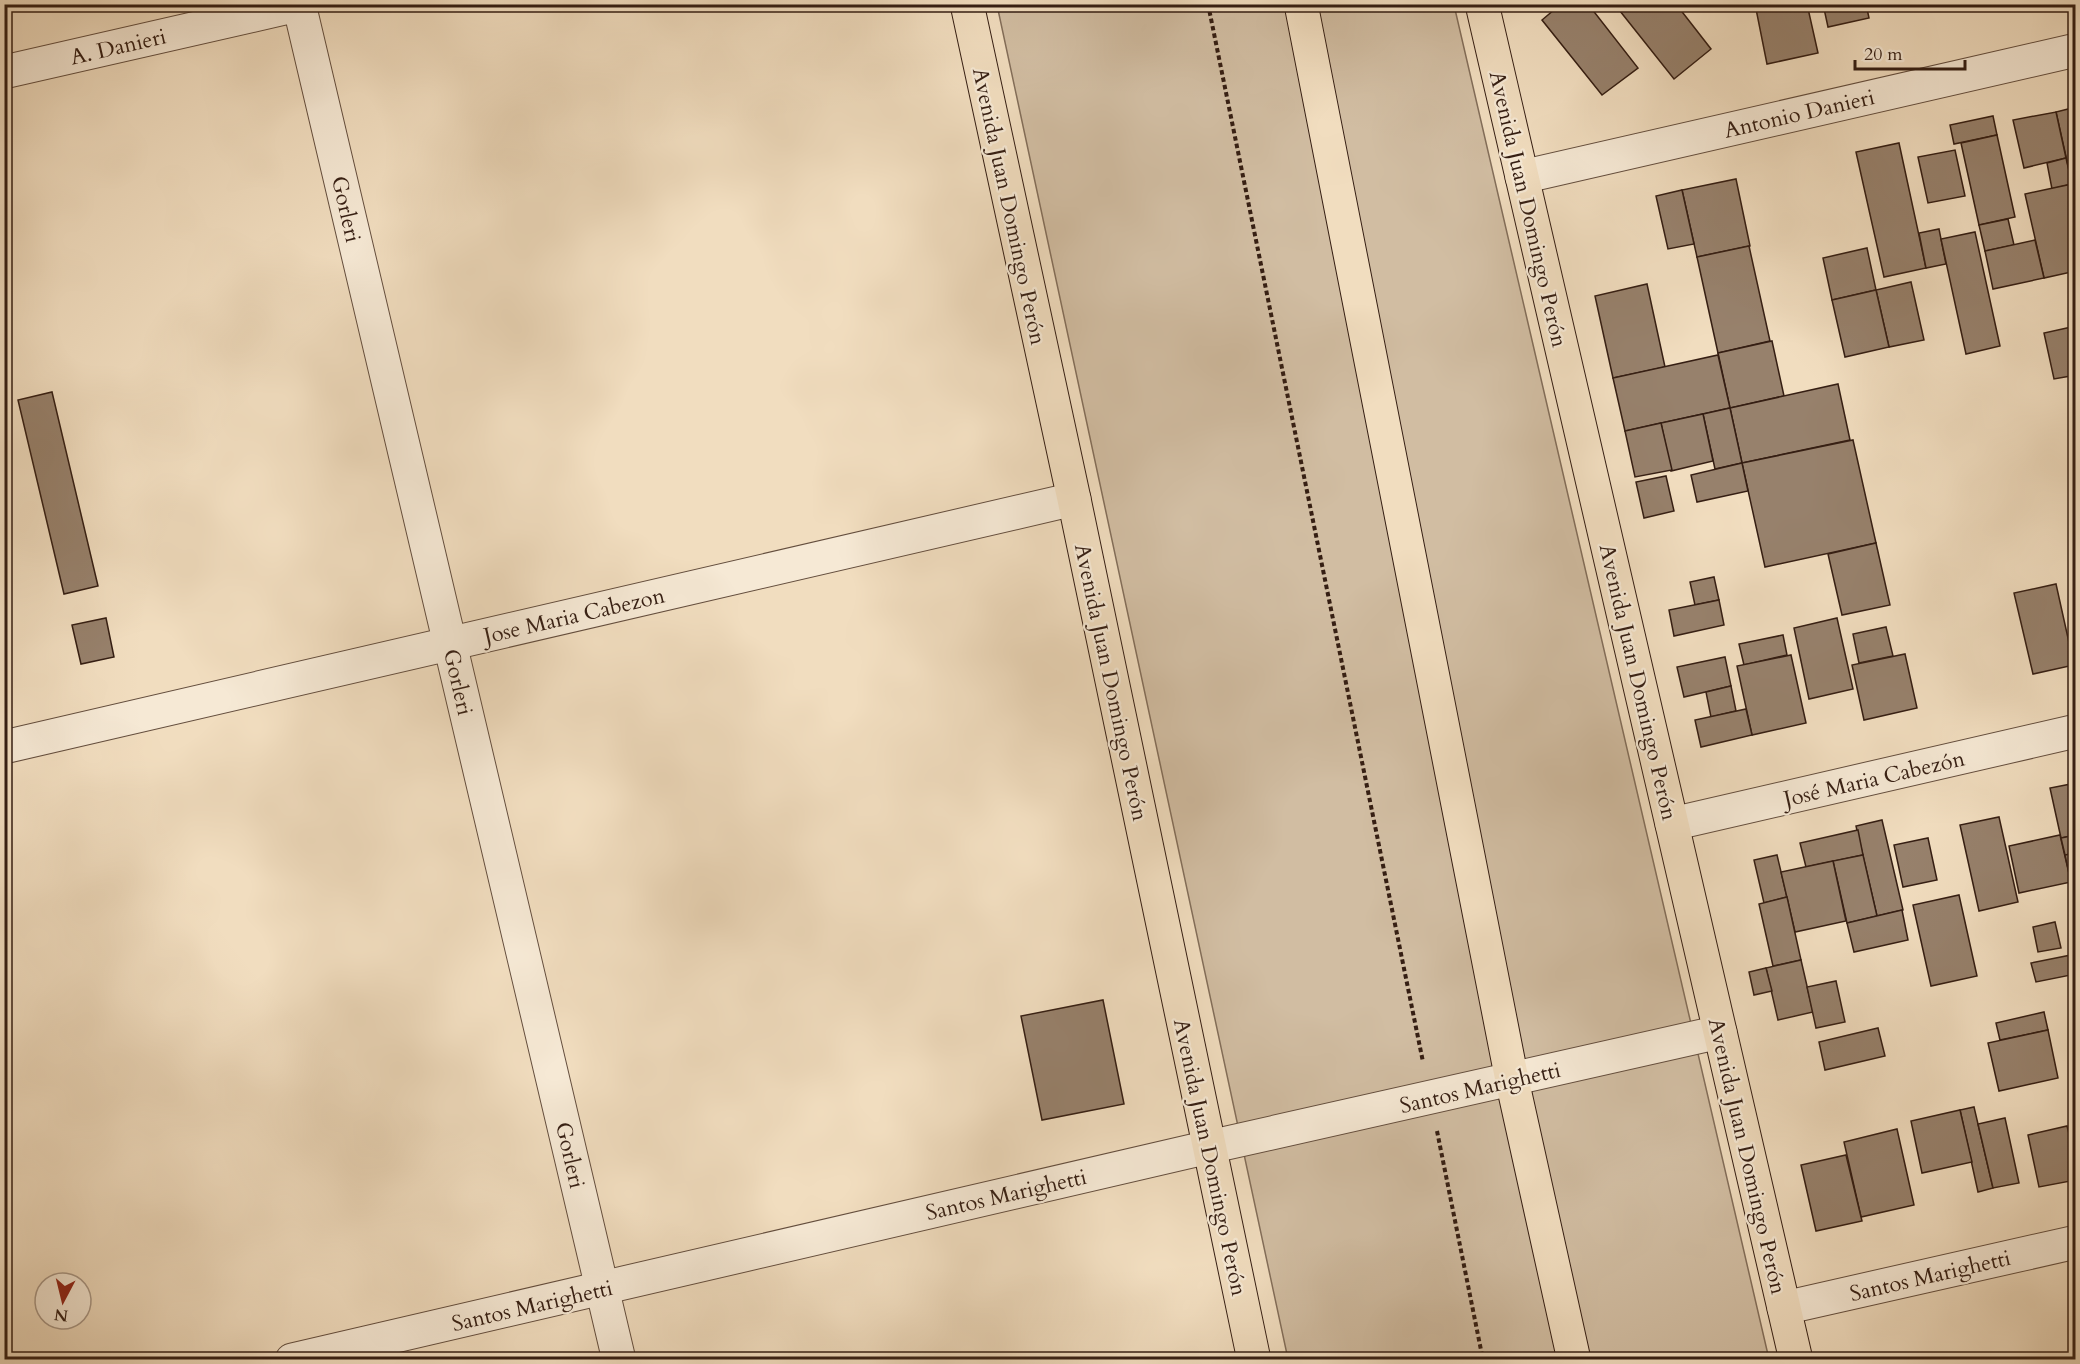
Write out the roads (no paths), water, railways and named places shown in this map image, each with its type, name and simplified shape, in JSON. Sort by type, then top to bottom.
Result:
[{"type":"main road","name":"Avenida Juan Domingo Perón","points":[[967,4],[1074,499],[1254,1359]]},
{"type":"main road","points":[[1301,4],[1512,1080],[1574,1359]]},
{"type":"main road","name":"Avenida Juan Domingo Perón","points":[[1482,4],[1796,1359]]},
{"type":"street","name":"A. Danieri","points":[[4,72],[300,5]]},
{"type":"street","name":"Gorleri","points":[[300,5],[620,1359]]},
{"type":"street","name":"Antonio Danieri","points":[[1522,177],[2076,50]]},
{"type":"street","name":"Jose Maria Cabezon","points":[[4,747],[1074,499]]},
{"type":"street","name":"José Maria Cabezón","points":[[1672,824],[2076,731]]},
{"type":"street","name":"Santos Marighetti","points":[[292,1359],[603,1289],[1209,1147],[1720,1032]]},
{"type":"street","name":"Santos Marighetti","points":[[1784,1308],[2076,1242]]}]
